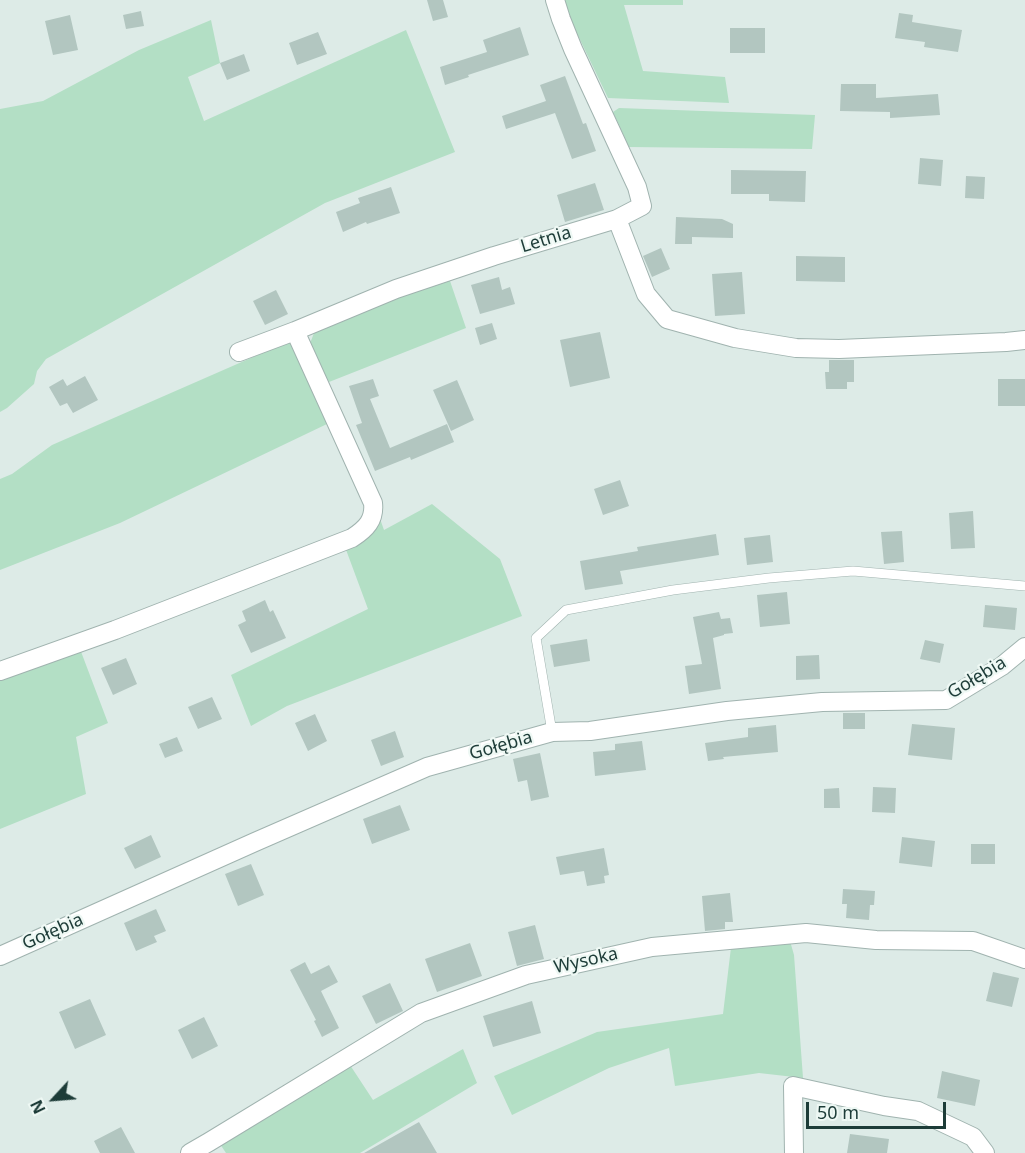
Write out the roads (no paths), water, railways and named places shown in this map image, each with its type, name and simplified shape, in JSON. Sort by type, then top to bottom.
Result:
[{"type":"street","name":"Letnia","points":[[239,352],[295,332],[396,289],[449,270],[617,219],[642,206],[637,187],[573,49],[555,0]]},
{"type":"street","points":[[617,219],[646,294],[667,319],[735,338],[796,348],[839,349],[1025,340]]},
{"type":"street","points":[[0,671],[115,630],[352,538],[367,526],[372,519],[373,503],[295,332]]},
{"type":"street","name":"Gołębia","points":[[0,956],[427,767],[552,732],[590,730],[727,711],[822,702],[946,700],[1002,666],[1025,646]]},
{"type":"street","name":"Wysoka","points":[[189,1153],[421,1013],[526,975],[652,947],[806,933],[876,940],[972,941],[1025,959]]},
{"type":"street","points":[[794,1153],[793,1086],[918,1111],[973,1137],[985,1153]]},
{"type":"lane","points":[[552,732],[536,639],[566,610],[673,590],[769,578],[854,571],[1025,586]]}]
